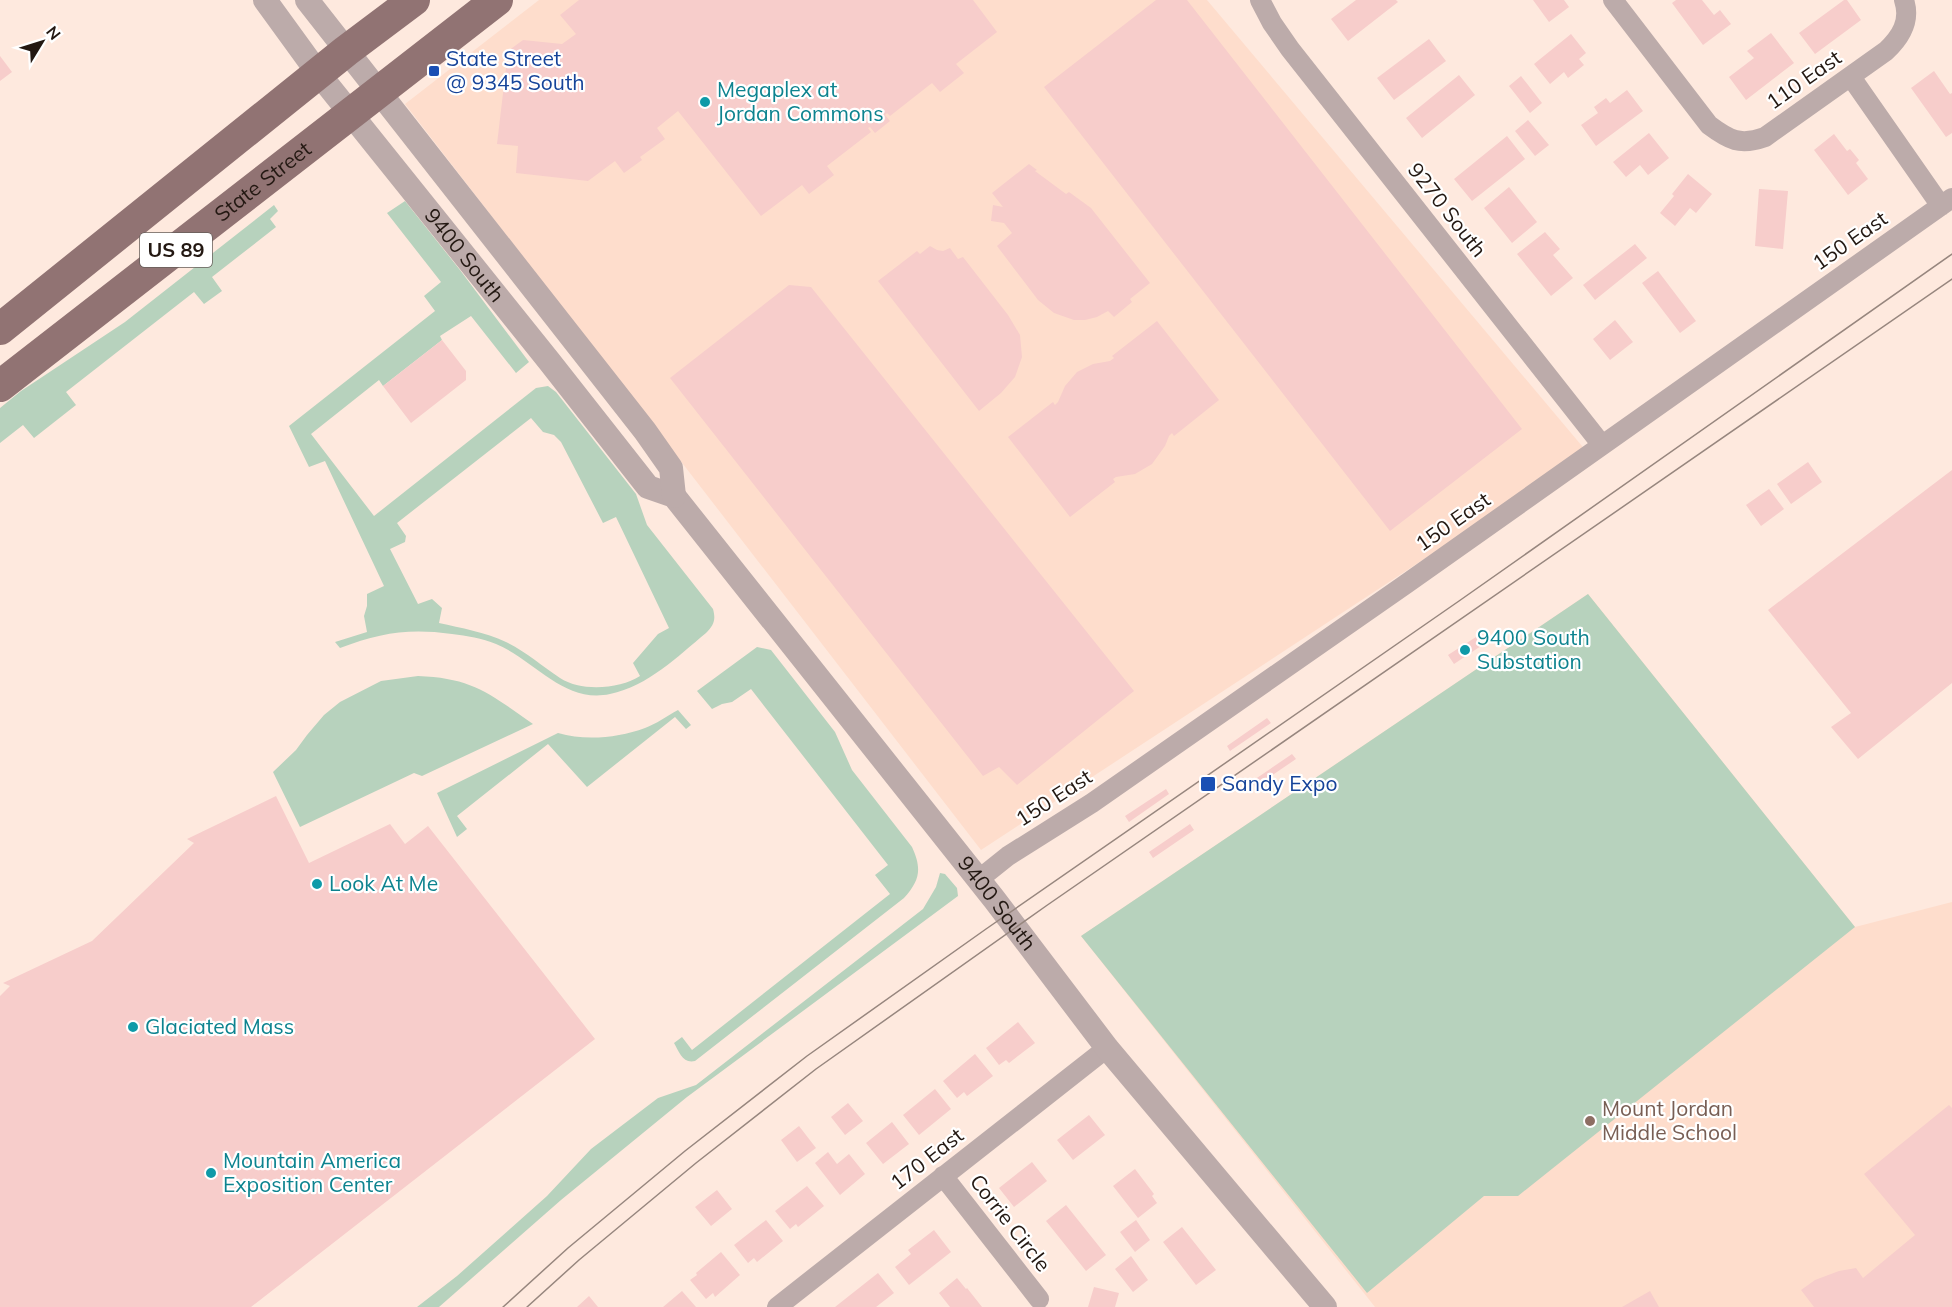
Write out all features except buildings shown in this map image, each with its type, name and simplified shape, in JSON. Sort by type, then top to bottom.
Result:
[{"type":"main road","name":"US 89","points":[[0,329],[318,73],[414,0]]},
{"type":"main road","name":"State Street","points":[[0,386],[497,0]]},
{"type":"street","name":"9400 South","points":[[265,0],[318,73],[648,486],[674,496],[978,880],[1107,1048],[1325,1307]]},
{"type":"street","name":"9400 South","points":[[306,0],[645,431],[671,468],[674,496]]},
{"type":"street","name":"9270 South","points":[[1260,0],[1290,49],[1602,446]]},
{"type":"street","name":"110 East","points":[[1613,0],[1709,125],[1738,142],[1765,137],[1851,77],[1897,41],[1904,29],[1905,8]]},
{"type":"street","points":[[1851,77],[1946,202]]},
{"type":"street","name":"150 East","points":[[978,880],[1008,856],[1092,803],[1190,735],[1946,202]]},
{"type":"street","name":"170 East","points":[[780,1306],[1107,1048]]},
{"type":"street","name":"Corrie Circle","points":[[943,1176],[1039,1299]]},
{"type":"shaded area","points":[[539,0],[1207,0],[1587,452],[981,850],[405,104]]},
{"type":"shaded area","name":"Mount Jordan Middle School","points":[[1588,594],[1855,927],[1952,902],[1952,1307],[1375,1307],[1081,936]]},
{"type":"green space","points":[[405,201],[529,362],[516,373],[471,316],[440,336],[442,340],[383,386],[379,380],[311,434],[374,516],[536,388],[548,386],[556,392],[636,494],[647,525],[713,609],[714,622],[706,633],[649,678],[624,690],[593,695],[578,693],[564,687],[510,651],[480,639],[436,632],[408,632],[381,635],[340,648],[335,642],[367,632],[364,616],[367,594],[384,586],[325,461],[309,467],[289,426],[435,311],[424,296],[441,282],[387,213]],"holes":[[[531,418],[543,432],[554,435],[561,442],[603,523],[616,517],[669,628],[658,634],[633,663],[640,676],[622,684],[589,687],[569,682],[506,642],[481,633],[439,623],[442,608],[432,599],[418,604],[390,549],[405,542],[406,536],[397,523]]]},
{"type":"green space","points":[[274,205],[278,211],[270,219],[276,227],[212,277],[222,291],[204,304],[194,292],[66,392],[76,405],[34,438],[23,425],[0,443],[0,408],[21,391],[125,322]]},
{"type":"green space","name":"Mount Jordan Middle School","points":[[1588,594],[1855,927],[1518,1196],[1484,1196],[1367,1293],[1081,936]]},
{"type":"green space","points":[[757,647],[771,650],[835,732],[852,770],[912,847],[918,874],[904,898],[695,1061],[687,1061],[674,1043],[682,1037],[692,1050],[890,894],[875,875],[888,865],[751,689],[732,702],[712,709],[697,691]]},
{"type":"green space","points":[[418,676],[437,677],[467,684],[492,696],[533,724],[422,776],[414,773],[300,827],[273,772],[296,750],[324,715],[340,702],[381,681]]},
{"type":"green space","points":[[678,710],[691,725],[686,729],[675,717],[587,787],[548,744],[457,816],[467,829],[457,837],[437,793],[558,733],[590,738],[624,734],[649,726]]},
{"type":"green space","points":[[940,873],[945,874],[957,888],[958,896],[687,1097],[561,1200],[439,1307],[417,1307],[457,1276],[547,1196],[591,1149],[658,1098],[696,1085],[923,909],[936,887]]},
{"type":"tram line","points":[[503,1307],[568,1248],[685,1151],[807,1056],[1952,254]]},
{"type":"tram line","points":[[527,1307],[579,1260],[696,1163],[816,1069],[1046,906],[1952,279]]},
{"type":"place","name":"State Street @ 9345 South","points":[[434,71]]},
{"type":"place","name":"Megaplex at Jordan Commons","points":[[705,102]]},
{"type":"place","name":"9400 South Substation","points":[[1465,650]]},
{"type":"place","name":"Sandy Expo","points":[[1208,784]]},
{"type":"place","name":"Look At Me","points":[[317,884]]},
{"type":"place","name":"Glaciated Mass","points":[[133,1027]]},
{"type":"place","name":"Mount Jordan Middle School","points":[[1590,1121]]},
{"type":"place","name":"Mountain America Exposition Center","points":[[211,1173]]}]
